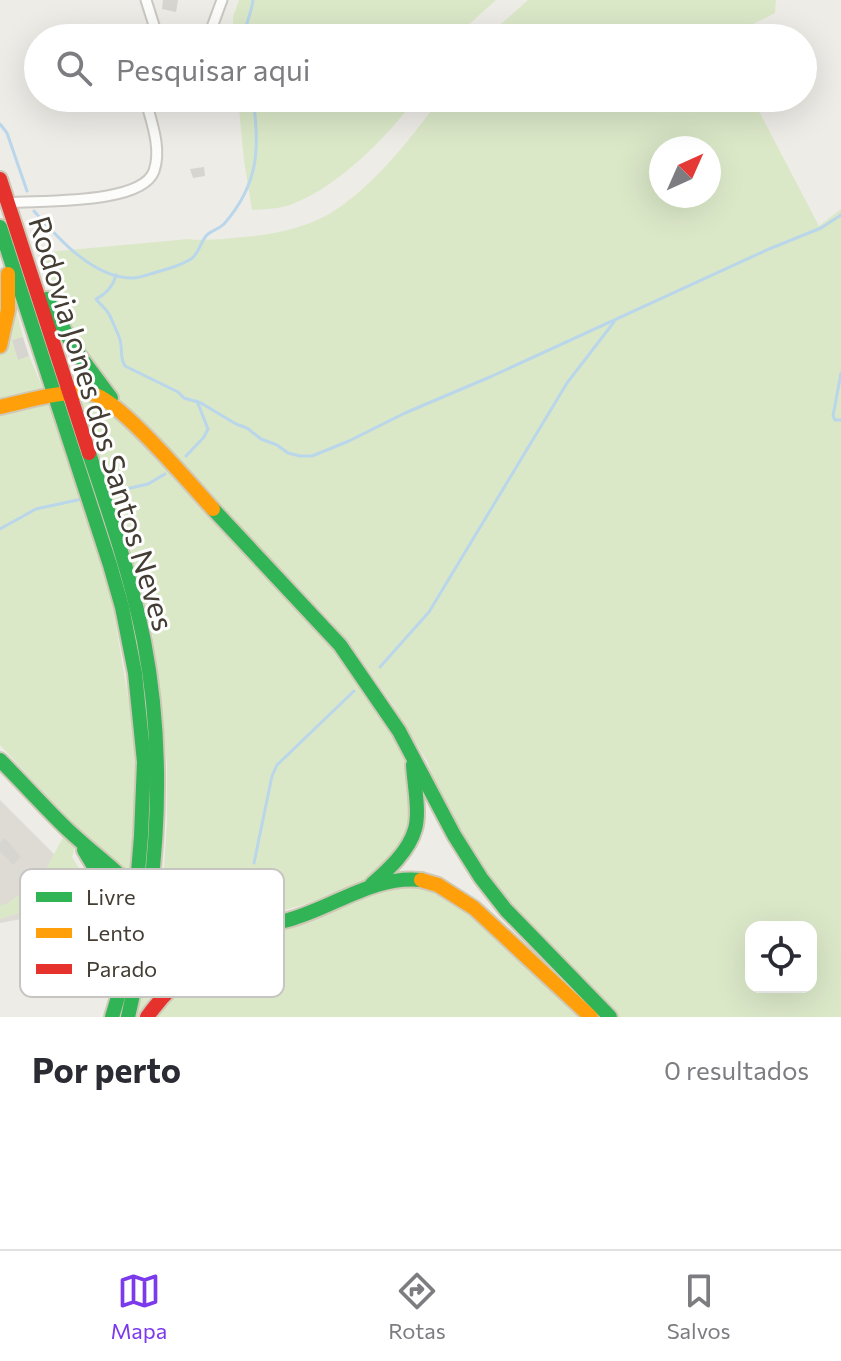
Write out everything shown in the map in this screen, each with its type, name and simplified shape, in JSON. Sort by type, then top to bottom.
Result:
[{"type":"main road","name":"Rodovia Jones dos Santos Neves","points":[[0,179],[25,251],[122,607],[135,673],[144,762],[138,869]]},
{"type":"main road","name":"Rodovia Jones dos Santos Neves","points":[[0,227],[113,526],[135,605],[149,673],[155,733],[157,788],[153,869]]},
{"type":"main road","points":[[0,346],[10,297],[7,249]]},
{"type":"main road","points":[[25,251],[60,326],[91,375],[340,645],[410,752],[454,835],[481,878],[506,910],[610,1017]]},
{"type":"main road","points":[[0,407],[90,392],[101,396],[130,420]]},
{"type":"main road","points":[[368,887],[400,856],[416,826],[415,774],[410,752]]},
{"type":"main road","points":[[0,760],[69,831],[111,869]]},
{"type":"main road","points":[[69,831],[95,869]]},
{"type":"main road","points":[[285,921],[324,908],[368,887],[405,878],[419,879],[443,888],[474,908],[591,1017]]},
{"type":"main road","name":"Rodovia Jones dos Santos Neves","points":[[128,1017],[132,997]]},
{"type":"main road","points":[[147,1017],[162,997]]},
{"type":"street","points":[[146,0],[154,24]]},
{"type":"street","points":[[213,24],[222,0]]},
{"type":"street","points":[[8,203],[119,195],[144,184],[152,177],[157,154],[148,112]]},
{"type":"shaded area","points":[[0,800],[69,869],[20,869],[20,919],[0,923]]},
{"type":"green space","points":[[239,0],[496,0],[469,24],[233,24]]},
{"type":"green space","points":[[528,0],[776,0],[775,13],[753,24],[501,24]]},
{"type":"green space","points":[[239,112],[405,112],[346,172],[312,195],[290,205],[252,210]]},
{"type":"green space","points":[[430,112],[759,112],[819,226],[841,209],[841,1017],[619,1017],[490,881],[437,789],[428,763],[353,648],[109,389],[75,337],[37,253],[188,239],[216,240],[279,232],[333,212],[384,167]]},
{"type":"green space","points":[[16,309],[23,337],[13,341],[19,359],[29,356],[44,391],[0,399],[0,356]]},
{"type":"green space","points":[[87,397],[102,402],[301,609],[346,665],[391,730],[406,763],[412,796],[411,811],[403,839],[395,852],[369,877],[301,906],[284,910],[284,869],[164,869],[167,763],[153,638],[112,492],[80,401]]},
{"type":"green space","points":[[47,402],[56,409],[113,608],[133,726],[136,787],[130,869],[121,869],[112,861],[0,745],[0,413]]},
{"type":"green space","points":[[65,834],[76,844],[72,857],[79,869],[46,869]]},
{"type":"green space","points":[[412,884],[436,890],[462,907],[580,1017],[157,1017],[174,997],[284,997],[284,929],[317,919],[383,885]]},
{"type":"green space","points":[[20,894],[20,913],[0,919],[0,905]]},
{"type":"green space","points":[[139,997],[150,997],[137,1017]]},
{"type":"building","points":[[163,0],[178,0],[176,12],[162,9]]},
{"type":"building","points":[[204,167],[205,176],[193,178],[190,169]]},
{"type":"building","points":[[23,337],[29,356],[18,360],[12,340]]},
{"type":"building","points":[[5,838],[21,857],[13,865],[0,851],[0,842]]},
{"type":"waterway","points":[[247,24],[253,0]]},
{"type":"waterway","points":[[34,211],[78,255],[104,272],[119,277],[139,277],[187,261],[196,254],[205,237],[224,224],[244,194],[256,149],[254,112]]},
{"type":"waterway","points":[[0,124],[7,133],[27,191]]},
{"type":"waterway","points":[[116,275],[109,290],[96,299],[108,312],[115,327],[125,366],[178,392],[184,398],[201,403],[288,453],[312,456],[821,228],[841,215]]},
{"type":"waterway","points":[[380,667],[429,612],[567,383],[614,322]]},
{"type":"waterway","points":[[841,373],[833,416],[835,420],[841,420]]},
{"type":"waterway","points":[[186,456],[208,429],[197,401]]},
{"type":"waterway","points":[[109,493],[148,484],[165,474]]},
{"type":"waterway","points":[[0,529],[36,509],[82,499]]},
{"type":"waterway","points":[[254,863],[277,765],[354,691]]},
{"type":"traffic: fast","points":[[0,227],[122,607],[135,673],[144,762],[138,869]]},
{"type":"traffic: fast","points":[[47,299],[76,351],[111,398]]},
{"type":"traffic: fast","points":[[89,453],[120,546],[144,641],[156,735],[153,869]]},
{"type":"traffic: fast","points":[[213,509],[340,645],[399,731],[454,835],[481,878],[506,910],[610,1017]]},
{"type":"traffic: fast","points":[[0,760],[68,830],[113,869]]},
{"type":"traffic: fast","points":[[372,884],[403,852],[415,829],[417,806],[413,765]]},
{"type":"traffic: fast","points":[[84,850],[95,869]]},
{"type":"traffic: fast","points":[[284,921],[386,882],[421,880]]},
{"type":"traffic: fast","points":[[112,1017],[118,997]]},
{"type":"traffic: fast","points":[[128,1017],[132,997]]},
{"type":"traffic: slow","points":[[0,346],[8,310],[8,274]]},
{"type":"traffic: slow","points":[[0,407],[70,393],[92,394],[104,399],[154,444],[213,509]]},
{"type":"traffic: slow","points":[[421,880],[438,885],[474,908],[591,1017]]},
{"type":"traffic: jam","points":[[0,179],[89,453]]},
{"type":"traffic: jam","points":[[147,1017],[164,997]]}]
